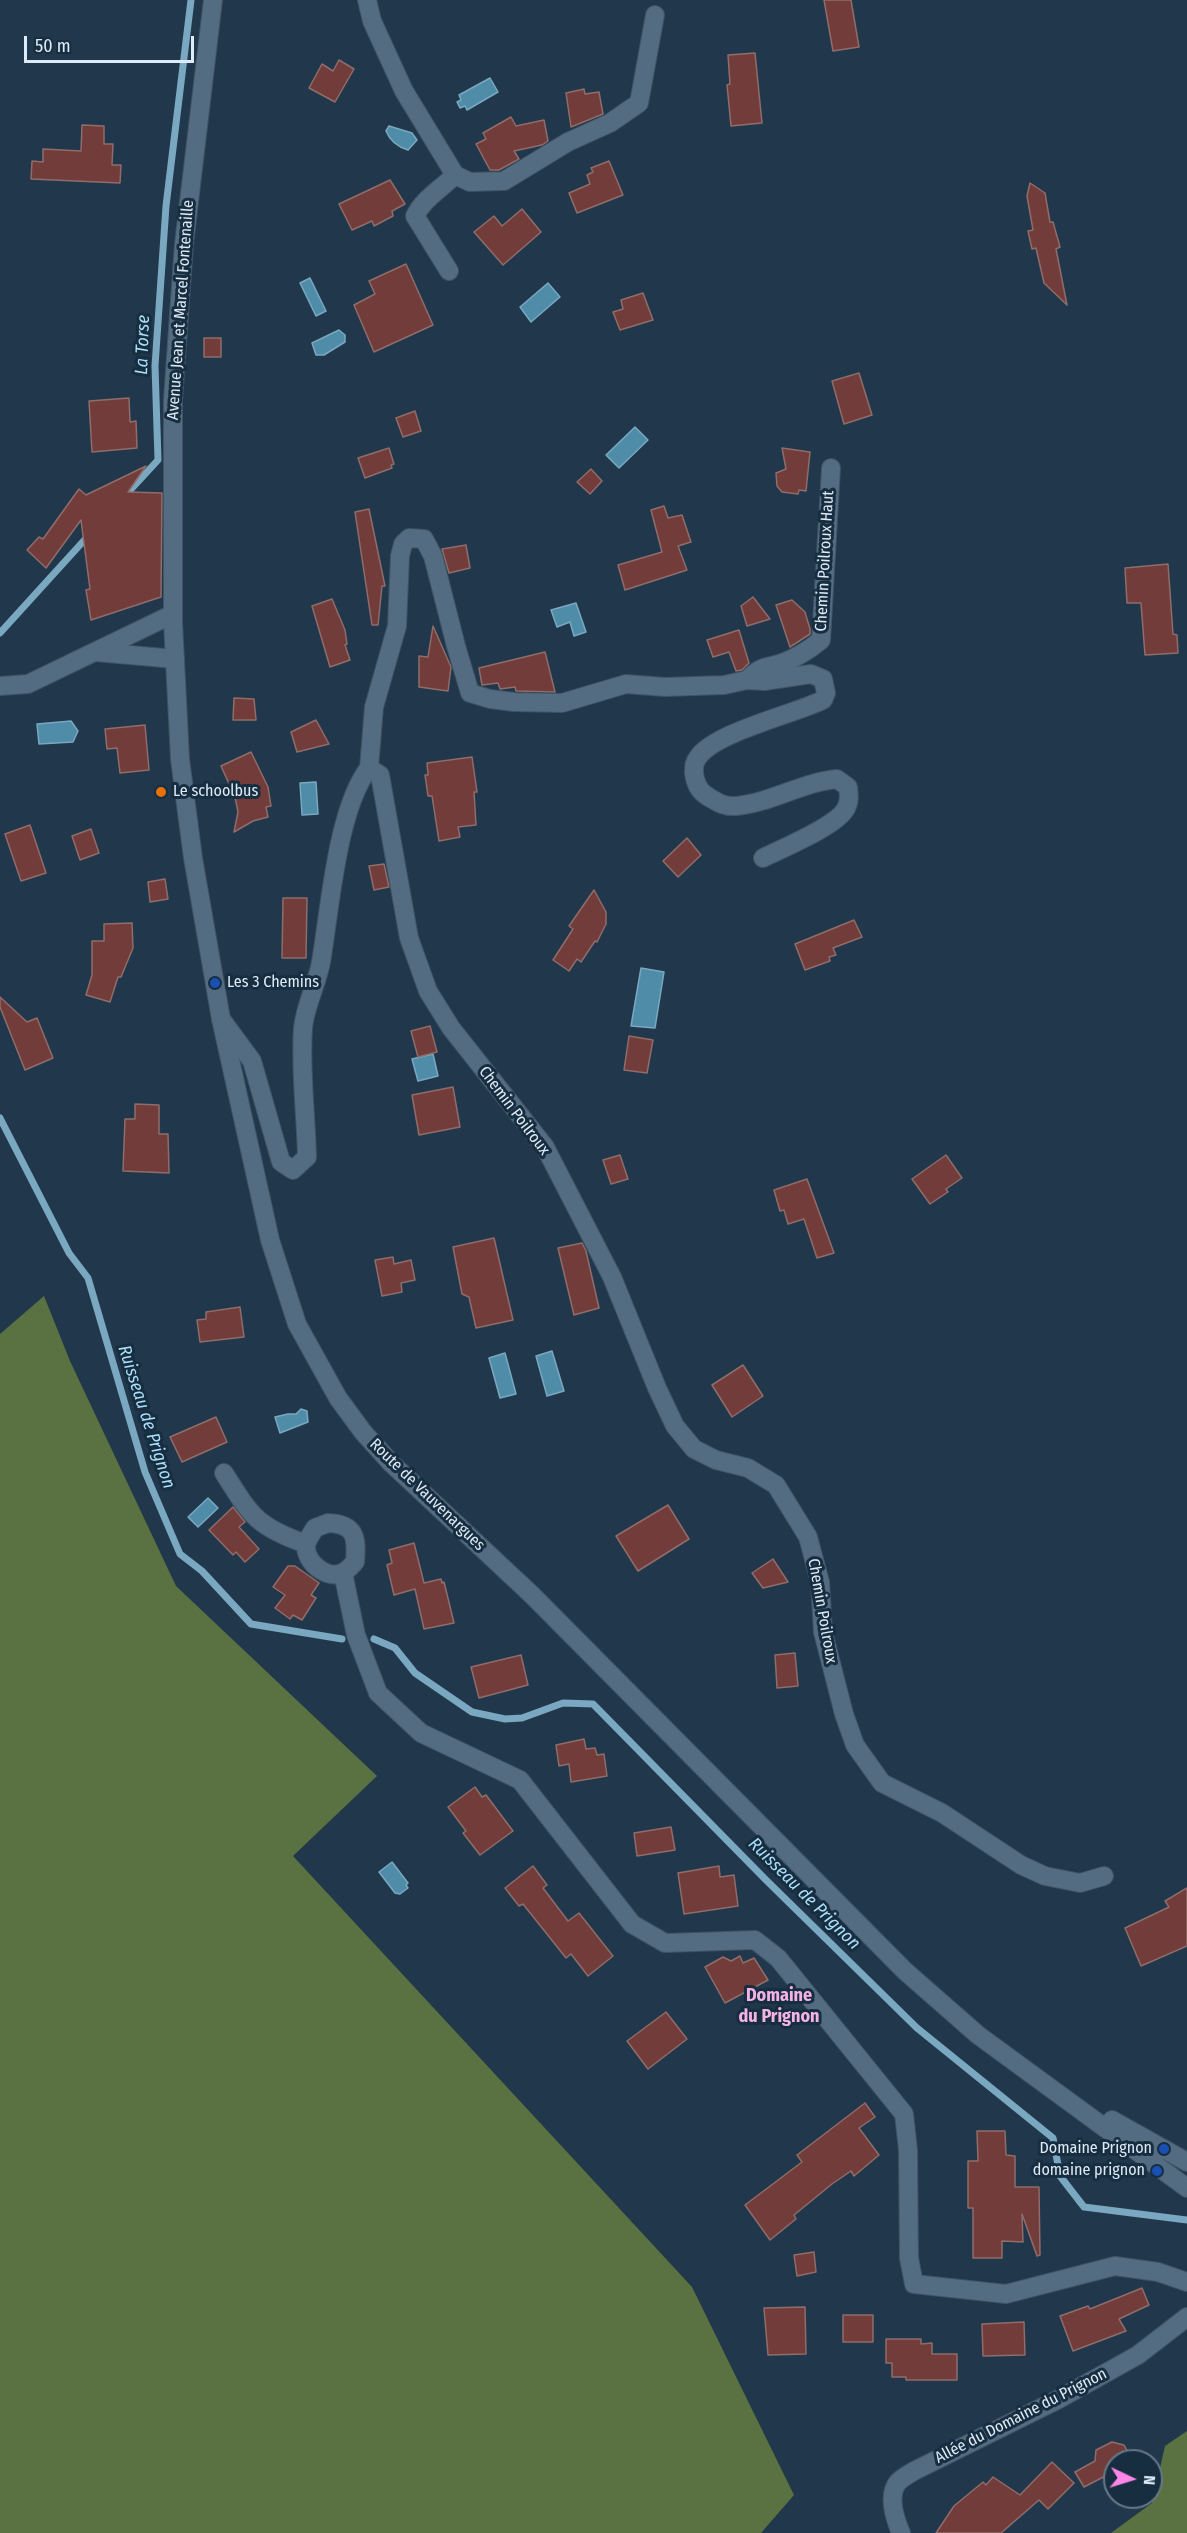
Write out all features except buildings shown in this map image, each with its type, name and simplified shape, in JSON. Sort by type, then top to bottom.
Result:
[{"type":"street","name":"Avenue Jean et Marcel Fontenaille","points":[[173,618],[174,389],[184,244],[213,0]]},
{"type":"street","points":[[367,0],[372,21],[404,91],[455,175],[470,182],[504,181],[568,142],[610,123],[639,103],[655,15]]},
{"type":"street","points":[[449,271],[415,216],[420,204],[439,191],[455,175]]},
{"type":"street","name":"Chemin Poilroux Haut","points":[[747,680],[758,669],[782,663],[805,652],[820,640],[831,468]]},
{"type":"street","name":"Chemin Poilroux Haut","points":[[369,768],[374,707],[397,626],[400,556],[403,544],[409,538],[424,539],[433,556],[470,693],[514,702],[562,703],[626,684],[665,687],[724,685],[747,680],[764,681],[811,674],[823,679],[826,693],[823,700],[775,717],[710,746],[700,754],[694,764],[694,778],[702,792],[723,805],[736,806],[761,801],[818,781],[837,779],[848,787],[850,798],[845,810],[830,823],[763,858]]},
{"type":"street","points":[[0,686],[28,684],[173,618]]},
{"type":"street","name":"Route de Vauvenargues","points":[[173,618],[180,759],[193,858],[221,1019],[270,1240],[297,1324],[338,1398],[363,1432],[391,1463],[532,1595],[905,1971],[978,2035],[1187,2188]]},
{"type":"street","points":[[94,652],[175,659]]},
{"type":"street","points":[[221,1019],[252,1061],[281,1162],[293,1170],[307,1156],[302,1070],[304,1026],[321,964],[328,905],[346,819],[360,779],[369,768]]},
{"type":"street","name":"Chemin Poilroux","points":[[369,768],[380,776],[409,938],[428,991],[451,1028],[545,1147],[612,1277],[675,1426],[694,1449],[716,1460],[748,1468],[776,1485],[808,1537],[820,1582],[823,1632],[844,1714],[855,1746],[882,1783],[942,1813],[1021,1864],[1045,1876],[1080,1883],[1104,1876]]},
{"type":"street","points":[[224,1473],[257,1521],[282,1535],[306,1544]]},
{"type":"street","points":[[328,1523],[342,1524],[352,1532],[356,1542],[355,1562],[343,1573],[332,1574],[313,1566],[306,1544],[315,1528],[328,1523]]},
{"type":"street","points":[[343,1573],[356,1635],[378,1693],[421,1733],[520,1780],[632,1924],[665,1943],[754,1941],[778,1958],[897,2105],[904,2115],[908,2150],[909,2258],[914,2284],[1006,2294],[1115,2266],[1158,2272],[1187,2282]]},
{"type":"street","name":"Route de Vauvenargues","points":[[1050,2086],[1187,2162]]},
{"type":"street","name":"Allée du Domaine du Prignon","points":[[901,2533],[894,2517],[892,2496],[898,2483],[914,2471],[1059,2399],[1138,2355],[1187,2318]]},
{"type":"green space","points":[[44,1296],[70,1361],[176,1586],[377,1776],[293,1856],[692,2287],[794,2495],[761,2533],[0,2533],[0,1334]]},
{"type":"green space","points":[[1187,2431],[1187,2533],[1111,2533],[1144,2509],[1163,2509],[1165,2446]]},
{"type":"water","points":[[490,78],[498,92],[467,110],[465,106],[460,108],[457,102],[461,100],[459,95]]},
{"type":"water","points":[[389,126],[412,133],[417,140],[408,150],[401,147],[388,135],[386,131]]},
{"type":"water","points":[[310,278],[326,311],[316,316],[300,283]]},
{"type":"water","points":[[548,283],[560,297],[531,322],[520,307]]},
{"type":"water","points":[[339,330],[345,335],[345,342],[324,355],[316,355],[312,343]]},
{"type":"water","points":[[635,427],[648,440],[619,468],[606,455]]},
{"type":"water","points":[[576,603],[586,632],[574,636],[570,622],[557,627],[551,610]]},
{"type":"water","points":[[71,721],[78,731],[73,742],[39,744],[37,724]]},
{"type":"water","points":[[316,782],[318,814],[302,815],[300,783]]},
{"type":"water","points":[[641,968],[664,972],[655,1028],[631,1026]]},
{"type":"water","points":[[433,1054],[438,1076],[418,1081],[412,1059]]},
{"type":"water","points":[[552,1351],[564,1391],[547,1396],[536,1356]]},
{"type":"water","points":[[505,1353],[516,1394],[500,1398],[489,1358]]},
{"type":"water","points":[[301,1409],[307,1411],[308,1422],[280,1433],[275,1417],[296,1414]]},
{"type":"water","points":[[208,1498],[218,1508],[198,1527],[188,1517]]},
{"type":"water","points":[[392,1862],[408,1883],[406,1885],[408,1888],[400,1894],[395,1893],[379,1872]]},
{"type":"waterway","name":"La Torse","points":[[123,498],[158,460],[155,366],[166,206],[191,0]]},
{"type":"waterway","name":"La Torse","points":[[0,633],[89,535]]},
{"type":"waterway","name":"Ruisseau de Prignon","points":[[0,1118],[69,1253],[88,1278],[145,1472],[180,1554],[202,1571],[251,1624],[342,1639]]},
{"type":"waterway","name":"Ruisseau de Prignon","points":[[374,1639],[395,1648],[415,1673],[472,1712],[505,1719],[522,1718],[563,1703],[593,1704],[766,1880],[917,2028],[1053,2138],[1060,2176],[1084,2207],[1187,2220]]},
{"type":"place","name":"Le schoolbus","points":[[161,792]]},
{"type":"place","name":"Les 3 Chemins","points":[[215,983]]},
{"type":"place","name":"Domaine Prignon","points":[[1164,2149]]},
{"type":"place","name":"domaine prignon","points":[[1157,2171]]},
{"type":"district","name":"Domaine du Prignon","points":[[779,2006]]}]
